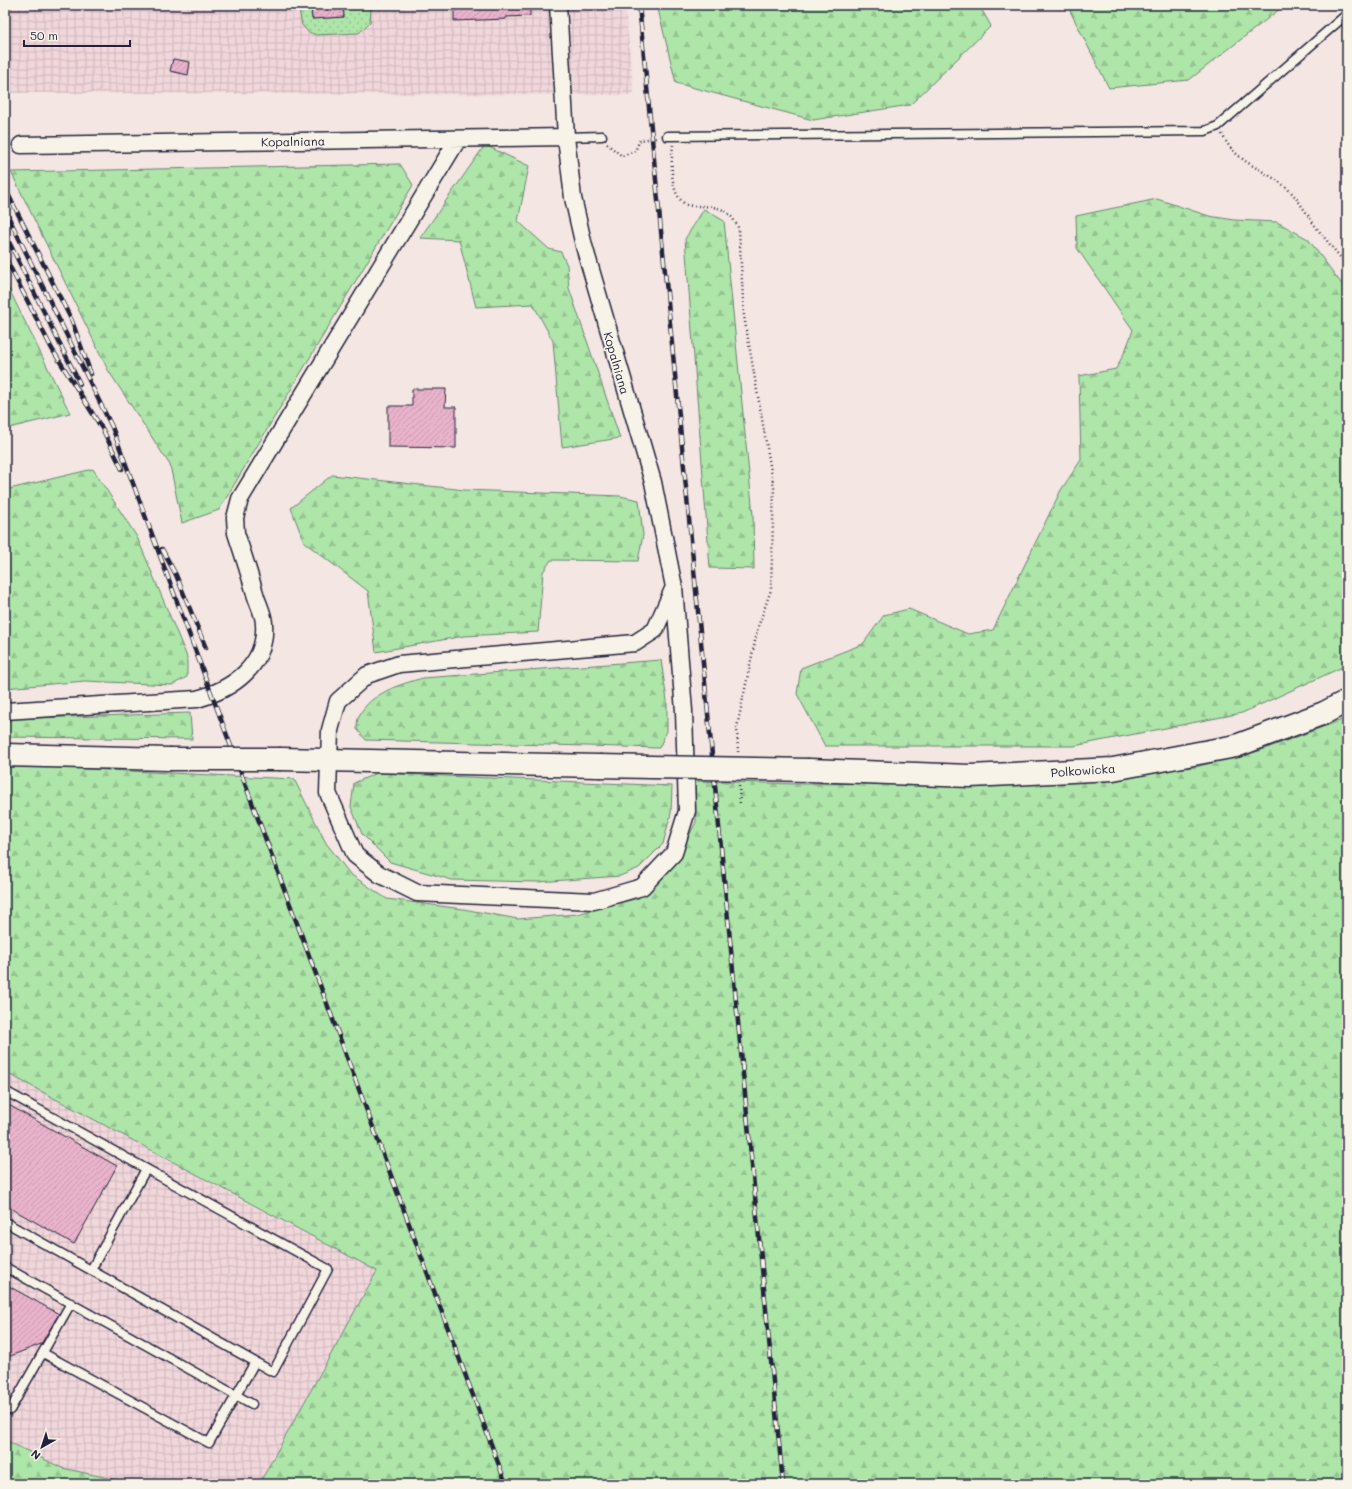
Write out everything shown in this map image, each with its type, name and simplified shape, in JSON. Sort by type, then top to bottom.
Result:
[{"type":"main road","name":"Polkowicka","points":[[5,755],[809,770],[970,776],[1113,769],[1236,746],[1324,712],[1347,701]]},
{"type":"street","name":"Kopalniana","points":[[558,5],[566,138],[573,198],[579,228],[642,450],[653,482],[674,587],[684,711],[687,811],[674,853],[642,887],[594,901],[416,894],[379,874],[355,856],[328,793],[330,730],[338,701],[367,675],[399,664],[635,643],[655,630],[674,587]]},
{"type":"street","name":"Kopalniana","points":[[21,145],[566,138]]},
{"type":"street","points":[[5,711],[197,699],[212,695],[234,683],[251,668],[263,647],[264,623],[236,533],[235,518],[240,499],[458,139]]},
{"type":"lane","points":[[671,136],[1205,131],[1218,126],[1347,14]]},
{"type":"lane","points":[[566,138],[600,136]]},
{"type":"lane","points":[[5,1091],[328,1269],[273,1372],[5,1222]]},
{"type":"lane","points":[[91,1270],[146,1169]]},
{"type":"lane","points":[[5,1266],[252,1404]]},
{"type":"lane","points":[[5,1407],[10,1410],[71,1303]]},
{"type":"lane","points":[[43,1353],[209,1443],[255,1362]]},
{"type":"path","points":[[1218,126],[1228,147],[1238,157],[1272,177],[1291,193],[1347,265]]},
{"type":"path","points":[[600,136],[622,156],[635,150],[640,140],[671,136],[670,165],[677,196],[688,205],[718,207],[732,216],[739,229],[744,316],[774,488],[770,590],[758,627],[737,727],[738,758]]},
{"type":"path","points":[[739,782],[740,806]]},
{"type":"shaded area","points":[[5,5],[625,5],[634,95],[5,93]]},
{"type":"shaded area","points":[[5,1072],[241,1200],[377,1271],[259,1484],[136,1484],[62,1468],[5,1440]]},
{"type":"green space","points":[[298,5],[311,5],[312,19],[344,17],[343,5],[368,5],[368,8],[371,8],[370,22],[359,33],[316,35],[308,32],[302,25]]},
{"type":"green space","points":[[657,5],[979,5],[991,26],[910,105],[813,120],[676,83]]},
{"type":"green space","points":[[1067,5],[1285,5],[1189,80],[1109,88]]},
{"type":"green space","points":[[485,145],[529,166],[518,221],[549,249],[561,252],[567,265],[569,288],[620,438],[562,447],[553,341],[533,304],[476,307],[459,240],[420,238]]},
{"type":"green space","points":[[400,164],[413,185],[219,510],[182,523],[170,465],[108,370],[11,172]]},
{"type":"green space","points":[[1157,199],[1209,216],[1234,220],[1277,222],[1308,239],[1347,291],[1347,665],[1242,713],[1074,746],[825,746],[797,694],[801,668],[863,644],[884,615],[909,609],[968,634],[993,630],[1061,490],[1081,460],[1079,376],[1116,369],[1133,330],[1077,248],[1076,216]]},
{"type":"green space","points":[[704,209],[724,221],[753,515],[754,569],[710,568],[685,239]]},
{"type":"green space","points":[[5,281],[70,413],[5,429]]},
{"type":"green space","points":[[93,469],[137,537],[187,657],[187,677],[172,685],[85,681],[5,688],[5,490]]},
{"type":"green space","points":[[332,475],[465,490],[620,496],[639,500],[643,535],[638,561],[551,560],[543,572],[538,632],[464,636],[376,652],[368,591],[304,542],[291,508]]},
{"type":"green space","points":[[661,660],[667,701],[667,731],[659,748],[366,740],[357,729],[357,721],[359,716],[364,708],[378,695],[405,683],[423,678]]},
{"type":"green space","points":[[190,713],[192,739],[5,737],[5,719]]},
{"type":"green space","points":[[1347,718],[1347,1484],[259,1484],[377,1271],[5,1072],[5,765],[294,779],[326,843],[350,874],[387,899],[463,909],[518,919],[577,914],[639,898],[682,850],[696,822],[695,781],[798,784],[921,783],[1073,778],[1195,767],[1259,751]]},
{"type":"green space","points":[[377,773],[672,786],[671,813],[663,844],[639,868],[620,876],[538,882],[452,880],[390,862],[362,834],[351,807],[354,783]]},
{"type":"green space","points":[[5,1440],[62,1468],[136,1484],[5,1484]]},
{"type":"building","points":[[311,5],[343,5],[344,17],[312,19]]},
{"type":"building","points":[[530,5],[530,16],[506,17],[506,19],[454,21],[454,7]]},
{"type":"building","points":[[173,59],[190,62],[188,75],[170,71]]},
{"type":"building","points":[[412,389],[446,389],[445,407],[456,407],[456,448],[388,447],[388,406],[412,406]]},
{"type":"building","points":[[5,1103],[117,1166],[74,1244],[5,1205]]},
{"type":"building","points":[[5,1284],[59,1314],[41,1344],[5,1358]]},
{"type":"railway","points":[[639,5],[783,1484]]},
{"type":"railway","points":[[5,188],[72,321],[91,374]]},
{"type":"railway","points":[[5,210],[112,427],[506,1484]]},
{"type":"railway","points":[[5,234],[80,384]]},
{"type":"railway","points":[[5,257],[52,349],[103,430],[122,469]]},
{"type":"railway","points":[[162,549],[176,575],[206,648]]}]
